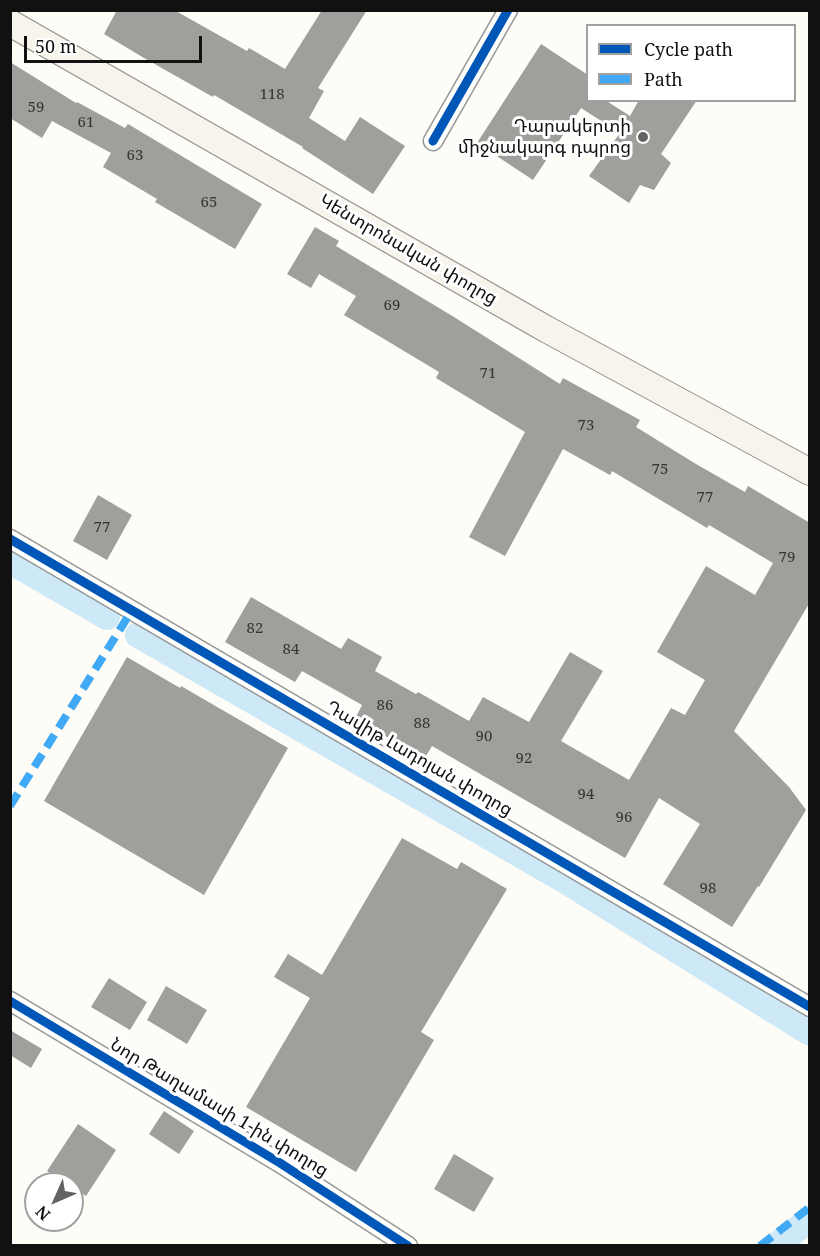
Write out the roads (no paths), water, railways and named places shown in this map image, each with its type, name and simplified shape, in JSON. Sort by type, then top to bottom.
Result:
[{"type":"main road","name":"Կենտրոնական փողոց","points":[[10,23],[546,329],[807,465]]},
{"type":"street","points":[[433,141],[508,10]]},
{"type":"street","name":"Դավիթ Լադոյան փողոց","points":[[10,539],[810,1007]]},
{"type":"street","name":"Նոր Թաղամասի 1-ին փողոց","points":[[10,1001],[280,1162],[408,1245]]},
{"type":"waterway","points":[[10,561],[107,617]]},
{"type":"waterway","points":[[138,635],[564,880],[810,1033]]},
{"type":"waterway","points":[[776,1246],[810,1219]]},
{"type":"place","name":"Դարակերտի միջնակարգ դպրոց","points":[[643,137]]}]
